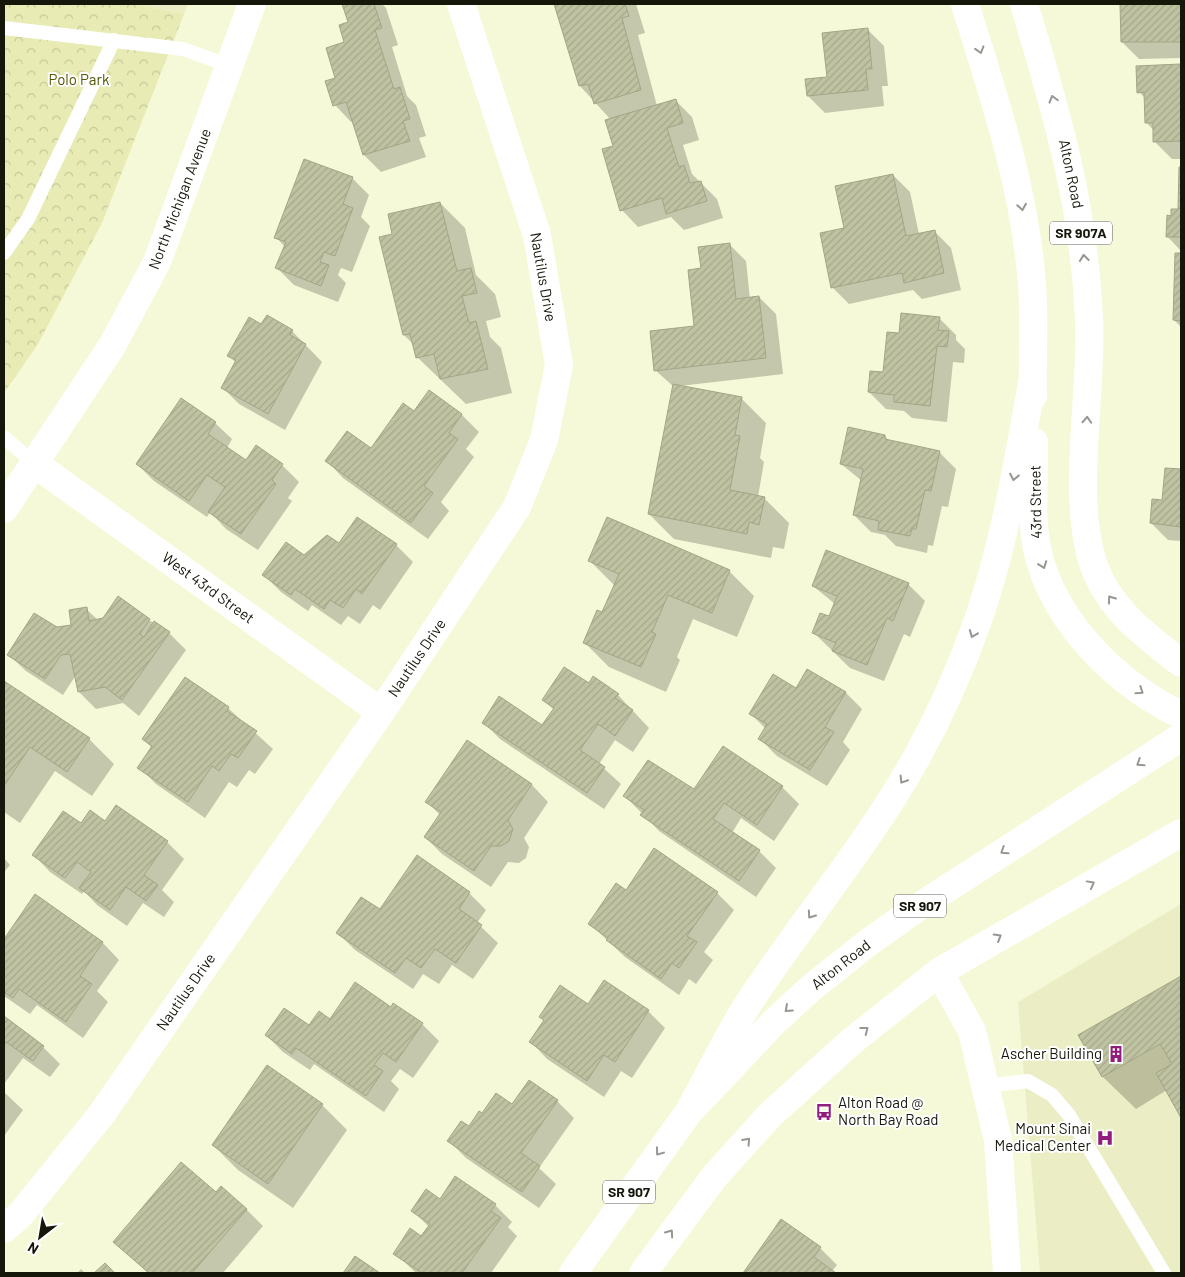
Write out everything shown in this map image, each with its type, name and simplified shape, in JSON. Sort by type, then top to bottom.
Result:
[{"type":"main road","name":"North Michigan Avenue","points":[[4,508],[112,346],[157,262],[252,4]]},
{"type":"main road","name":"Nautilus Drive","points":[[4,1229],[20,1215],[101,1115],[380,712],[517,508],[544,440],[559,365],[537,235],[461,4]]},
{"type":"main road","name":"SR 907A","points":[[966,4],[1010,148],[1021,203],[1032,285],[1033,378]]},
{"type":"main road","name":"Alton Road","points":[[1024,4],[1066,146],[1079,211],[1089,318],[1084,469],[1087,532],[1095,568],[1107,594],[1130,622],[1145,634]]},
{"type":"main road","name":"43rd Street","points":[[1033,378],[1034,521],[1036,546],[1048,579],[1073,626],[1099,656],[1131,685],[1164,707],[1181,715]]},
{"type":"main road","points":[[688,1113],[749,1002],[886,807],[918,755],[940,710],[977,624],[992,574],[1004,528],[1033,378]]},
{"type":"main road","name":"West 43rd Street","points":[[35,464],[380,712]]},
{"type":"main road","name":"SR 907A","points":[[1145,634],[1181,663]]},
{"type":"main road","points":[[1145,634],[1181,644]]},
{"type":"main road","name":"Alton Road","points":[[573,1273],[688,1113],[774,1022],[811,988],[869,942],[932,898],[1181,737]]},
{"type":"main road","points":[[642,1273],[714,1177],[770,1115],[852,1041],[939,972],[1181,833]]},
{"type":"main road","points":[[939,972],[972,1031],[998,1140],[1007,1273]]},
{"type":"lane","points":[[4,28],[183,48],[230,66]]},
{"type":"lane","points":[[4,253],[28,219],[114,40]]},
{"type":"lane","points":[[4,437],[35,464]]},
{"type":"lane","points":[[985,1086],[1028,1081],[1052,1095],[1069,1115],[1164,1273]]},
{"type":"shaded area","points":[[134,4],[188,4],[184,14]]},
{"type":"shaded area","name":"Mount Sinai Medical Center","points":[[1181,904],[1181,1273],[1040,1273],[1018,1002]]},
{"type":"green space","name":"Polo Park","points":[[4,4],[134,4],[184,14],[102,223],[38,344],[4,393]]},
{"type":"building","points":[[342,4],[374,4],[382,28],[375,30],[394,89],[400,87],[410,119],[403,121],[410,141],[363,155],[346,102],[333,106],[325,81],[335,78],[326,48],[344,42],[339,25],[348,22]]},
{"type":"building","points":[[554,4],[625,4],[629,16],[622,18],[641,90],[594,104],[588,84],[579,86]]},
{"type":"building","points":[[1120,4],[1181,4],[1181,42],[1121,42]]},
{"type":"building","points":[[868,28],[872,69],[866,69],[868,90],[807,96],[805,79],[827,77],[822,33]]},
{"type":"building","points":[[1181,64],[1181,141],[1153,142],[1153,123],[1145,123],[1144,92],[1137,93],[1136,66]]},
{"type":"building","points":[[676,99],[683,123],[667,128],[679,167],[684,165],[690,183],[701,181],[707,201],[666,214],[662,198],[620,211],[602,149],[613,146],[605,120]]},
{"type":"building","points":[[304,159],[353,177],[343,204],[353,208],[335,256],[324,252],[320,262],[329,265],[321,286],[275,268],[286,242],[274,238]]},
{"type":"building","points":[[1179,167],[1181,167],[1181,237],[1166,237],[1167,215],[1171,216],[1171,209],[1178,209]]},
{"type":"building","points":[[893,174],[906,236],[935,230],[944,273],[904,283],[902,273],[831,288],[820,233],[844,228],[835,186]]},
{"type":"building","points":[[440,202],[457,271],[471,268],[477,293],[462,296],[469,323],[476,321],[488,369],[440,379],[434,354],[416,358],[410,334],[403,335],[379,237],[392,234],[388,214]]},
{"type":"building","points":[[730,243],[736,299],[759,296],[766,358],[654,371],[650,331],[694,326],[688,270],[701,268],[698,247]]},
{"type":"building","points":[[1175,253],[1181,253],[1181,321],[1173,320]]},
{"type":"building","points":[[901,313],[940,317],[938,330],[949,331],[947,347],[937,346],[930,406],[894,402],[894,395],[868,392],[870,371],[883,372],[887,332],[899,333]]},
{"type":"building","points":[[267,315],[293,330],[290,335],[306,344],[268,414],[221,388],[236,360],[227,356],[249,317],[261,324]]},
{"type":"building","points":[[673,384],[742,397],[735,435],[740,436],[730,490],[765,497],[759,525],[749,522],[747,534],[648,514]]},
{"type":"building","points":[[429,390],[462,414],[449,433],[458,439],[424,486],[433,493],[411,523],[325,461],[347,431],[371,448],[403,403],[414,411]]},
{"type":"building","points":[[181,398],[216,422],[208,434],[246,460],[256,445],[283,464],[272,480],[276,484],[241,534],[208,512],[225,487],[207,475],[189,501],[136,464]]},
{"type":"building","points":[[848,427],[885,435],[885,439],[940,451],[931,491],[925,490],[916,529],[912,529],[910,536],[878,530],[879,521],[853,515],[863,469],[840,464]]},
{"type":"building","points":[[1165,468],[1181,469],[1181,527],[1150,523],[1152,499],[1162,500]]},
{"type":"building","points":[[357,517],[397,544],[362,594],[356,589],[343,608],[330,600],[324,609],[295,589],[291,595],[262,575],[286,542],[304,555],[327,535],[339,543]]},
{"type":"building","points":[[607,517],[730,570],[712,613],[668,595],[652,632],[656,634],[641,667],[583,643],[597,610],[602,612],[619,574],[588,561]]},
{"type":"building","points":[[826,550],[909,583],[893,621],[887,618],[867,665],[832,651],[836,643],[812,633],[820,613],[829,616],[837,596],[812,586]]},
{"type":"building","points":[[118,596],[150,619],[140,634],[144,637],[154,621],[170,632],[122,700],[105,687],[78,692],[70,654],[61,655],[45,679],[7,655],[34,613],[57,627],[71,625],[69,610],[87,607],[89,621],[103,618]]},
{"type":"building","points":[[564,667],[589,683],[593,676],[619,694],[615,698],[633,710],[615,736],[598,724],[580,750],[605,767],[587,793],[482,723],[499,696],[542,725],[554,708],[542,700]]},
{"type":"building","points":[[807,669],[846,692],[825,727],[834,732],[810,770],[758,739],[767,724],[749,714],[773,674],[796,688]]},
{"type":"building","points":[[185,677],[229,707],[227,711],[257,731],[238,758],[231,754],[219,771],[212,766],[188,802],[137,768],[152,746],[142,739]]},
{"type":"building","points":[[4,681],[90,738],[67,772],[30,747],[4,786]]},
{"type":"building","points":[[467,740],[532,784],[508,820],[513,829],[509,841],[501,846],[491,846],[474,871],[424,837],[441,812],[425,802]]},
{"type":"building","points":[[723,746],[783,786],[757,825],[724,803],[713,819],[760,850],[739,881],[640,815],[644,810],[623,796],[648,760],[694,789]]},
{"type":"building","points":[[116,805],[168,841],[144,875],[158,885],[146,901],[126,887],[110,910],[79,888],[91,872],[77,862],[65,878],[32,855],[63,811],[81,823],[90,810],[105,821]]},
{"type":"building","points":[[654,848],[718,892],[687,936],[697,942],[679,968],[672,963],[661,979],[606,940],[608,938],[588,924],[616,883],[626,890]]},
{"type":"building","points":[[417,855],[470,892],[459,909],[482,925],[456,963],[435,949],[421,968],[406,958],[395,973],[336,933],[361,897],[380,909]]},
{"type":"building","points":[[35,894],[103,942],[80,976],[92,984],[66,1022],[19,989],[13,998],[4,992],[4,939]]},
{"type":"building","name":"Ascher Building","points":[[1181,976],[1181,1118],[1156,1073],[1172,1064],[1160,1044],[1102,1077],[1078,1035]]},
{"type":"building","points":[[604,980],[649,1010],[615,1062],[604,1055],[587,1081],[529,1042],[544,1020],[539,1017],[560,985],[588,1004]]},
{"type":"building","points":[[355,982],[391,1007],[393,1003],[423,1023],[396,1062],[383,1053],[374,1065],[383,1071],[366,1096],[296,1048],[292,1054],[265,1035],[284,1008],[309,1025],[319,1011],[330,1019]]},
{"type":"building","points":[[4,1016],[44,1046],[33,1061],[6,1042],[4,1045]]},
{"type":"building","points":[[267,1065],[323,1104],[268,1184],[212,1145]]},
{"type":"building","points":[[529,1080],[558,1100],[521,1153],[540,1166],[522,1192],[447,1141],[461,1121],[469,1126],[479,1111],[482,1113],[496,1093],[512,1104]]},
{"type":"building","points":[[181,1162],[216,1192],[221,1186],[247,1209],[192,1273],[149,1273],[113,1242]]},
{"type":"building","points":[[455,1176],[496,1204],[491,1211],[501,1218],[462,1273],[422,1273],[393,1254],[410,1228],[421,1236],[430,1224],[411,1211],[426,1189],[440,1199]]},
{"type":"building","points":[[781,1219],[821,1247],[814,1257],[836,1273],[743,1273]]},
{"type":"building","points":[[355,1256],[380,1273],[343,1273]]},
{"type":"building","points":[[105,1263],[115,1273],[94,1273]]},
{"type":"place","name":"Ascher Building","points":[[1116,1054]]},
{"type":"place","name":"Alton Road @ North Bay Road","points":[[824,1112]]},
{"type":"place","name":"Mount Sinai Medical Center","points":[[1105,1138]]}]
